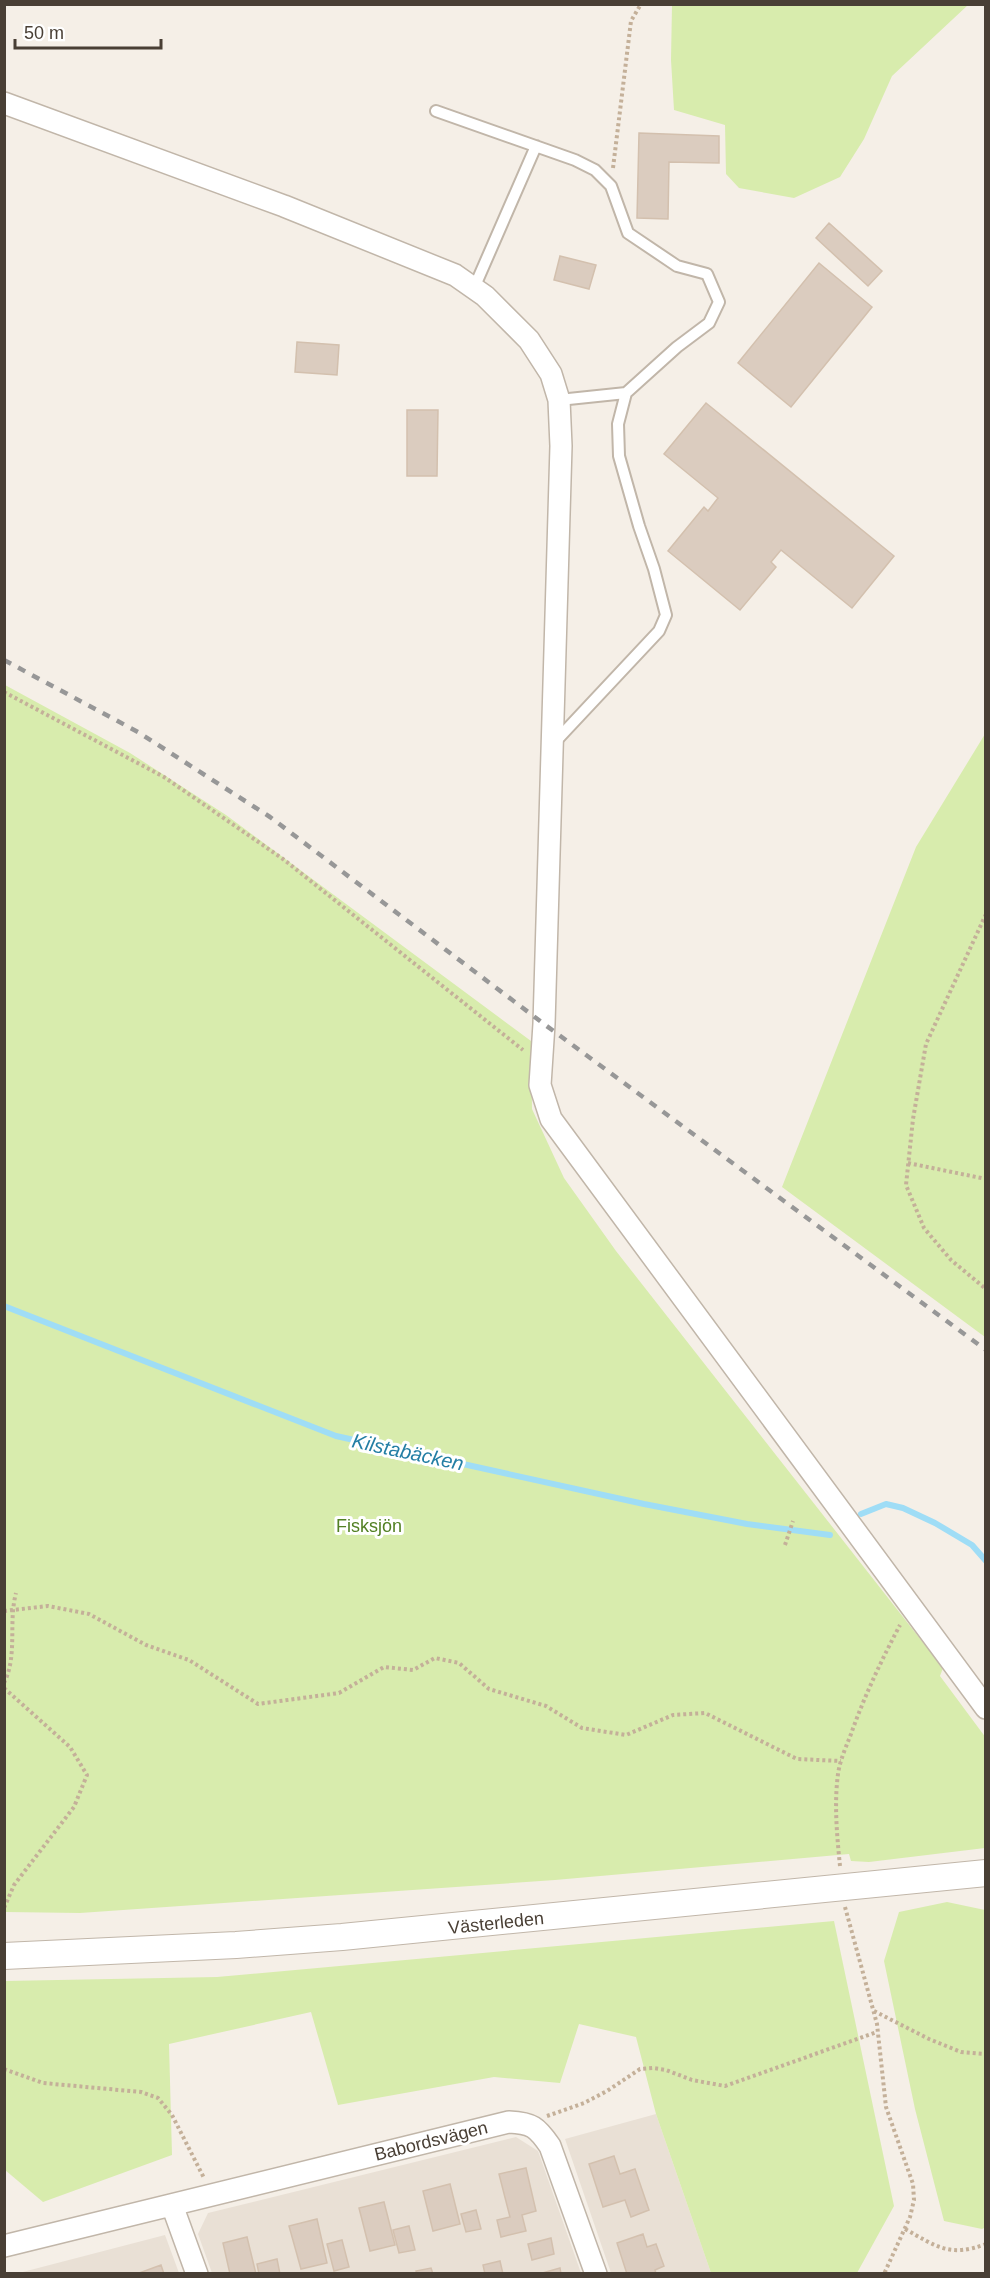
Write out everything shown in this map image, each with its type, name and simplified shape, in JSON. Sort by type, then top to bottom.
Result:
[{"type":"street","points":[[4,103],[284,206],[455,275],[485,296],[528,340],[551,374],[559,400],[561,446],[544,1024],[540,1085],[551,1119],[986,1708]]},
{"type":"street","name":"Västerleden","points":[[4,1956],[236,1945],[342,1937],[986,1873]]},
{"type":"street","name":"Babordsvägen","points":[[4,2246],[509,2122],[527,2123]]},
{"type":"street","points":[[527,2123],[540,2132],[550,2146],[596,2274]]},
{"type":"street","points":[[172,2205],[197,2274]]},
{"type":"lane","points":[[436,111],[575,160],[595,170],[611,186],[628,233],[677,266],[707,274],[719,302],[708,323],[677,347],[626,393],[618,424],[619,456],[654,568],[666,615],[659,631],[552,746]]},
{"type":"lane","points":[[474,288],[536,146]]},
{"type":"lane","points":[[559,400],[626,393]]},
{"type":"path","points":[[611,186],[631,21],[642,4]]},
{"type":"path","points":[[4,692],[164,777],[283,860],[523,1050],[540,1085]]},
{"type":"path","points":[[986,914],[926,1044],[913,1119],[906,1185],[924,1228],[951,1260],[986,1290]]},
{"type":"path","points":[[908,1162],[986,1179]]},
{"type":"path","points":[[785,1545],[793,1521]]},
{"type":"path","points":[[4,1683],[10,1671],[11,1610],[16,1593]]},
{"type":"path","points":[[4,1611],[48,1606],[89,1614],[146,1645],[189,1660],[258,1704],[339,1693],[384,1667],[413,1670],[435,1658],[459,1663],[489,1689],[546,1706],[582,1728],[626,1735],[673,1715],[705,1713],[796,1758],[841,1761]]},
{"type":"path","points":[[840,1870],[837,1826],[841,1761],[880,1664],[910,1606]]},
{"type":"path","points":[[4,1689],[70,1747],[87,1774],[74,1807],[14,1885],[4,1908]]},
{"type":"path","points":[[845,1906],[874,2011],[885,2107],[913,2184],[913,2208],[884,2274]]},
{"type":"path","points":[[874,2011],[929,2039],[961,2052],[986,2054]]},
{"type":"path","points":[[527,2123],[584,2103],[608,2091],[640,2069],[660,2069],[692,2080],[725,2086],[877,2032]]},
{"type":"path","points":[[4,2069],[43,2083],[141,2092],[158,2098],[172,2115],[183,2134],[212,2195]]},
{"type":"path","points":[[905,2229],[940,2248],[968,2251],[986,2244]]},
{"type":"shaded area","points":[[656,2114],[711,2273],[611,2273],[565,2139]]},
{"type":"shaded area","points":[[516,2137],[538,2151],[581,2273],[212,2273],[198,2234],[208,2213]]},
{"type":"shaded area","points":[[165,2235],[179,2273],[15,2274]]},
{"type":"green space","points":[[672,4],[968,5],[892,76],[864,139],[840,177],[794,198],[739,188],[726,174],[725,125],[674,110],[671,60]]},
{"type":"green space","name":"Fisksjön","points":[[5,685],[130,753],[226,815],[531,1041],[532,1109],[564,1178],[616,1251],[943,1668],[940,1676],[986,1738],[985,1848],[869,1862],[851,1861],[849,1854],[555,1880],[80,1913],[5,1912]]},
{"type":"green space","points":[[985,734],[985,1337],[782,1187],[916,847]]},
{"type":"green space","points":[[947,1902],[985,1910],[986,2227],[982,2229],[944,2221],[915,2109],[884,1961],[899,1912]]},
{"type":"green space","points":[[834,1921],[894,2206],[857,2273],[711,2273],[656,2114],[636,2037],[579,2024],[560,2083],[494,2077],[338,2105],[311,2012],[169,2044],[172,2155],[43,2202],[5,2170],[5,1981],[217,1977]]},
{"type":"building","points":[[639,133],[719,136],[719,163],[669,162],[668,219],[637,218]]},
{"type":"building","points":[[829,223],[882,271],[868,286],[816,238]]},
{"type":"building","points":[[560,256],[596,265],[589,289],[554,280]]},
{"type":"building","points":[[819,263],[872,307],[791,407],[738,363]]},
{"type":"building","points":[[297,342],[339,345],[337,375],[295,372]]},
{"type":"building","points":[[706,403],[894,556],[852,608],[781,550],[771,562],[776,567],[740,610],[668,551],[704,507],[708,511],[718,498],[664,454]]},
{"type":"building","points":[[407,410],[438,410],[437,476],[407,476]]},
{"type":"building","points":[[614,2156],[620,2174],[635,2169],[649,2210],[631,2217],[625,2200],[603,2207],[589,2164]]},
{"type":"building","points":[[526,2168],[536,2211],[522,2215],[526,2231],[501,2237],[497,2220],[510,2217],[499,2174]]},
{"type":"building","points":[[450,2184],[460,2224],[433,2231],[423,2191]]},
{"type":"building","points":[[384,2202],[395,2245],[370,2251],[359,2208]]},
{"type":"building","points":[[476,2210],[481,2229],[466,2232],[461,2214]]},
{"type":"building","points":[[317,2219],[327,2263],[301,2269],[289,2226]]},
{"type":"building","points":[[409,2226],[415,2250],[399,2253],[393,2230]]},
{"type":"building","points":[[643,2234],[647,2247],[656,2244],[664,2266],[655,2270],[656,2274],[627,2274],[617,2243]]},
{"type":"building","points":[[247,2237],[256,2274],[230,2274],[223,2243]]},
{"type":"building","points":[[551,2238],[554,2254],[532,2260],[528,2244]]},
{"type":"building","points":[[342,2240],[349,2267],[334,2271],[327,2244]]},
{"type":"building","points":[[277,2259],[280,2274],[259,2274],[257,2264]]},
{"type":"building","points":[[500,2261],[503,2274],[485,2274],[483,2265]]},
{"type":"building","points":[[161,2265],[164,2274],[139,2274],[139,2273]]},
{"type":"building","points":[[431,2268],[433,2274],[417,2274],[416,2271]]},
{"type":"building","points":[[560,2268],[561,2274],[539,2274]]},
{"type":"waterway","name":"Kilstabäcken","points":[[4,1306],[336,1436],[644,1504],[747,1524],[830,1535]]},
{"type":"waterway","name":"Kilstabäcken","points":[[861,1514],[886,1504],[903,1508],[935,1523],[972,1545],[986,1561]]},
{"type":"railway","points":[[4,660],[138,732],[270,817],[544,1024],[986,1350]]}]
